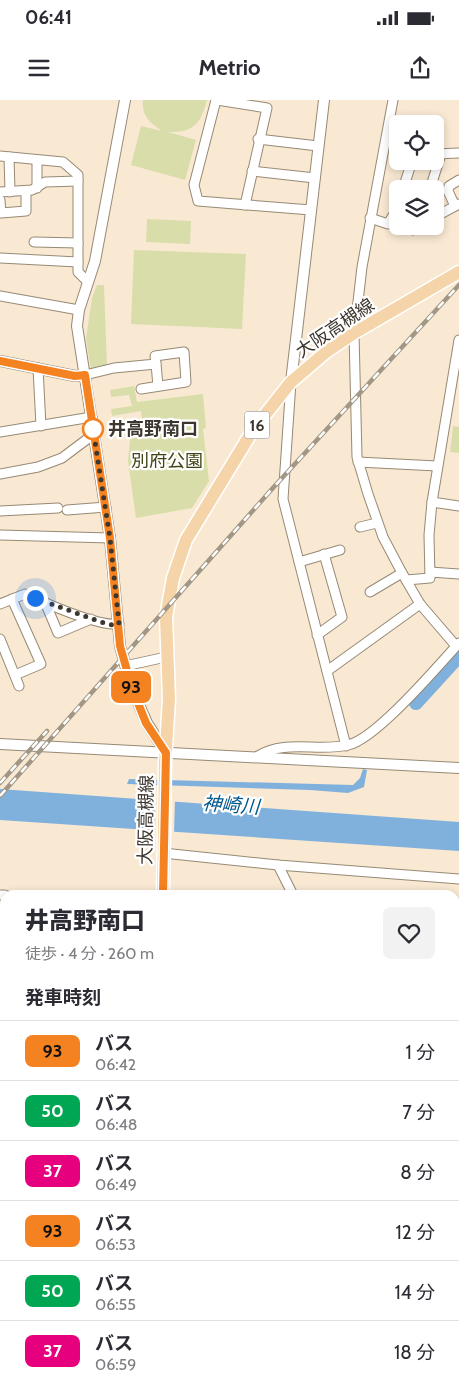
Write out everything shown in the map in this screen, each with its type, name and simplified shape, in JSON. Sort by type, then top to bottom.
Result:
[{"type":"main road","name":"大阪高槻線","points":[[163,890],[165,757],[169,699],[166,658],[168,601],[183,548],[198,519],[254,430],[291,382],[326,352],[459,272]]},
{"type":"street","points":[[125,100],[98,244],[79,310],[77,326],[106,507],[125,666],[146,723],[165,757]]},
{"type":"street","points":[[245,205],[266,108],[253,103],[216,100],[194,185],[198,201],[245,205],[311,210]]},
{"type":"street","points":[[324,100],[291,382],[283,499],[346,746]]},
{"type":"street","points":[[258,756],[267,750],[282,747],[346,746],[358,742],[370,734],[423,683],[457,645],[420,604],[404,577],[377,523],[358,462],[356,319],[370,218],[393,100]]},
{"type":"street","points":[[258,139],[318,146]]},
{"type":"street","points":[[444,154],[459,153]]},
{"type":"street","points":[[10,192],[5,157],[63,162],[78,175],[78,272],[88,282]]},
{"type":"street","points":[[37,161],[37,188]]},
{"type":"street","points":[[252,171],[315,178]]},
{"type":"street","points":[[444,213],[457,205],[448,191],[449,186],[459,180]]},
{"type":"street","points":[[0,192],[26,191],[37,188],[45,182],[78,181]]},
{"type":"street","points":[[0,200],[1,212],[26,211],[26,191]]},
{"type":"street","points":[[370,218],[389,223]]},
{"type":"street","points":[[34,242],[78,243]]},
{"type":"street","points":[[0,258],[78,262]]},
{"type":"street","points":[[0,296],[79,310]]},
{"type":"street","points":[[370,592],[404,577],[430,578],[424,535],[432,502],[459,340]]},
{"type":"street","points":[[141,389],[187,384],[183,348],[155,356],[158,386]]},
{"type":"street","points":[[0,361],[75,376],[114,368],[156,364]]},
{"type":"street","points":[[38,368],[41,426]]},
{"type":"street","points":[[0,432],[92,417]]},
{"type":"street","points":[[0,474],[38,468],[54,461],[94,434]]},
{"type":"street","points":[[358,462],[437,466]]},
{"type":"street","points":[[432,502],[459,506]]},
{"type":"street","points":[[0,511],[106,507]]},
{"type":"street","points":[[360,527],[377,523]]},
{"type":"street","points":[[0,535],[110,538]]},
{"type":"street","points":[[299,562],[340,550]]},
{"type":"street","points":[[317,635],[342,617],[324,554]]},
{"type":"street","points":[[430,572],[459,574]]},
{"type":"street","points":[[0,604],[25,594],[91,619],[112,625],[119,624]]},
{"type":"street","points":[[12,599],[41,664],[15,676]]},
{"type":"street","points":[[45,602],[58,633],[91,619]]},
{"type":"street","points":[[327,671],[420,604]]},
{"type":"street","points":[[0,639],[19,686]]},
{"type":"street","points":[[125,666],[166,658]]},
{"type":"street","points":[[0,744],[165,757],[258,756],[459,768]]},
{"type":"street","points":[[163,849],[278,865],[459,880]]},
{"type":"street","points":[[278,865],[291,890]]},
{"type":"green space","points":[[143,100],[207,100],[202,115],[195,125],[184,131],[168,132],[196,140],[185,180],[131,165],[141,126],[162,131],[147,118],[143,110]]},
{"type":"green space","points":[[147,219],[191,221],[190,244],[146,242]]},
{"type":"green space","points":[[134,250],[246,254],[242,329],[131,324]]},
{"type":"green space","points":[[97,285],[104,285],[107,368],[91,370],[86,339],[92,298]]},
{"type":"green space","name":"別府公園","points":[[134,386],[137,402],[203,394],[206,428],[203,429],[209,481],[192,508],[136,518],[128,461],[131,431],[143,424],[141,411],[112,416],[111,409],[132,406],[129,395],[111,397],[110,390]]},
{"type":"green space","points":[[453,426],[459,427],[459,453],[450,452]]},
{"type":"water","points":[[363,769],[367,770],[364,787],[348,793],[127,784],[129,779],[353,785],[360,778]]},
{"type":"water","points":[[0,789],[459,822],[459,851],[0,820]]},
{"type":"pier","points":[[155,797],[175,798],[174,833],[154,832]]},
{"type":"waterway","points":[[416,703],[459,656]]},
{"type":"railway","points":[[0,796],[272,489],[459,285]]},
{"type":"railway","points":[[0,783],[47,731]]},
{"type":"bus line","name":"93","points":[[0,361],[75,376],[85,375],[106,507],[118,610],[120,646],[132,688],[146,723],[166,753],[163,890]]},
{"type":"place","name":"井高野南口","points":[[93,429]]},
{"type":"route","points":[[35,598],[101,622],[112,625],[119,624],[106,507],[93,429]]},
{"type":"water label","name":"神崎川","points":[[231,805]]}]
